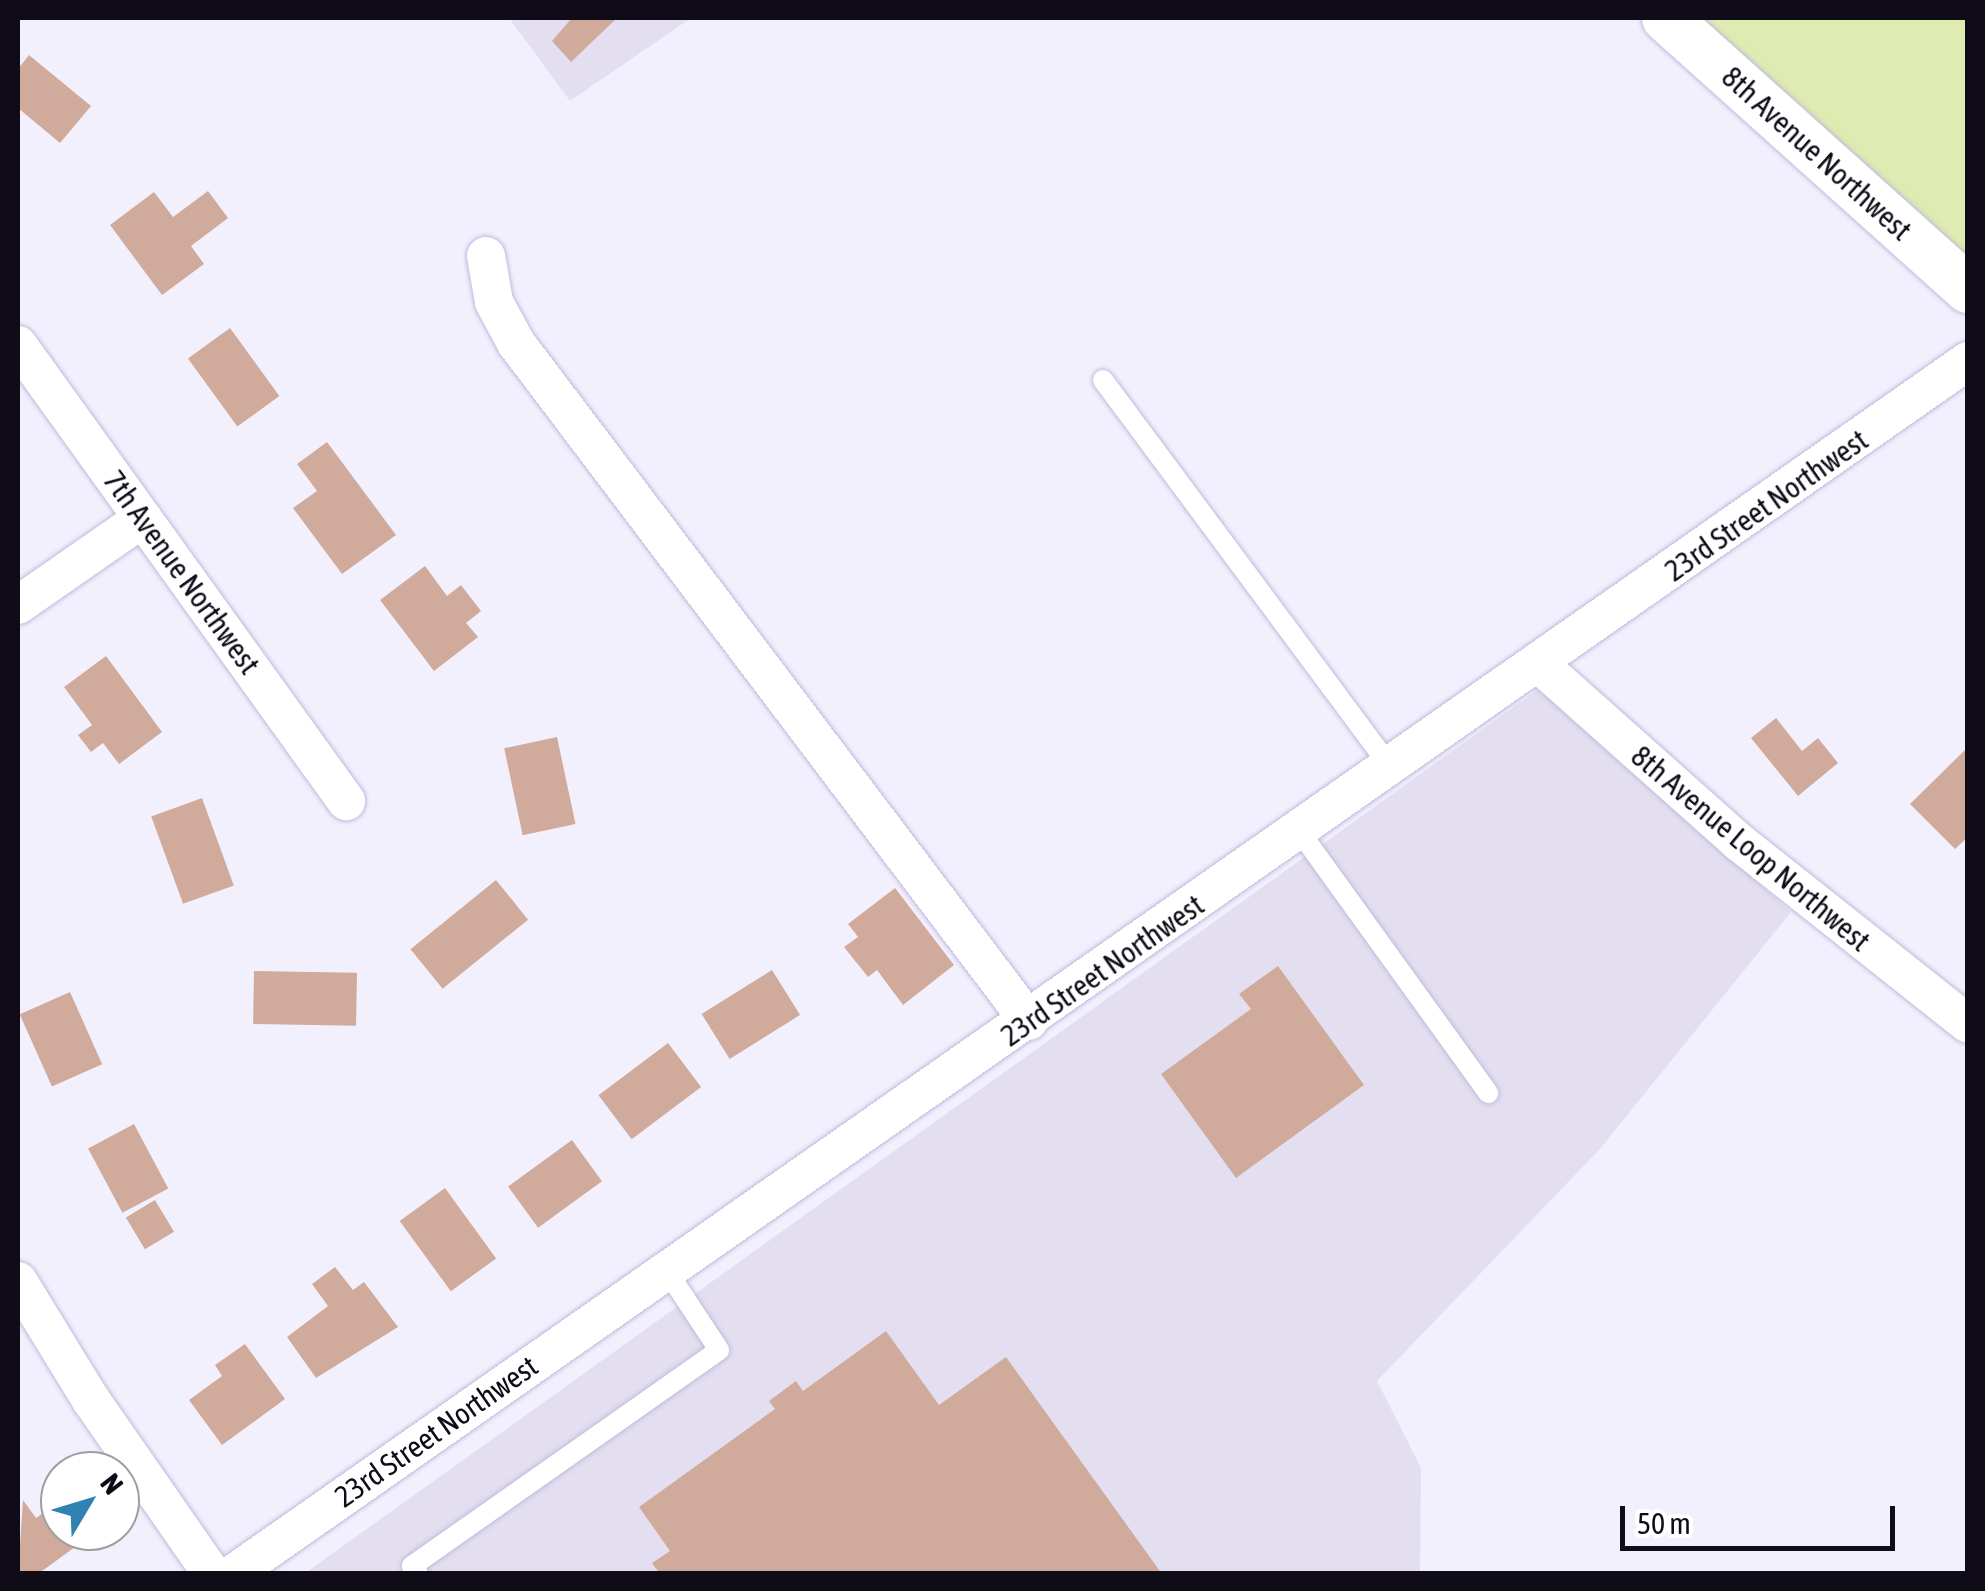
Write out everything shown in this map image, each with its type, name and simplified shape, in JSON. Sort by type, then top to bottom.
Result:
[{"type":"street","name":"8th Avenue Northwest","points":[[1666,18],[1968,289]]},
{"type":"street","points":[[486,256],[494,302],[516,344],[1029,1020]]},
{"type":"street","name":"7th Avenue Northwest","points":[[18,345],[346,800]]},
{"type":"street","name":"23rd Street Northwest","points":[[233,1574],[1392,768],[1968,361]]},
{"type":"street","points":[[18,605],[143,518]]},
{"type":"street","name":"8th Avenue Loop Northwest","points":[[1539,664],[1740,843],[1968,1024]]},
{"type":"street","points":[[18,1281],[91,1400],[212,1574]]},
{"type":"lane","points":[[1103,380],[1392,768]]},
{"type":"lane","points":[[1300,832],[1488,1093]]},
{"type":"lane","points":[[418,1574],[412,1566],[720,1350],[667,1270]]},
{"type":"shaded area","points":[[509,18],[691,18],[570,101]]},
{"type":"shaded area","points":[[1539,689],[1791,912],[1600,1149],[1377,1381],[1421,1468],[1420,1573],[304,1574]]},
{"type":"green space","points":[[1696,18],[1967,18],[1967,265]]},
{"type":"building","points":[[572,18],[617,18],[571,62],[552,41]]},
{"type":"building","points":[[29,55],[91,106],[60,143],[18,108],[18,69]]},
{"type":"building","points":[[208,191],[228,218],[191,246],[204,264],[162,295],[110,225],[154,192],[173,217]]},
{"type":"building","points":[[230,328],[279,396],[237,427],[188,359]]},
{"type":"building","points":[[327,442],[396,535],[342,574],[293,508],[317,491],[297,464]]},
{"type":"building","points":[[425,566],[447,596],[461,585],[481,611],[466,623],[478,637],[434,671],[380,600]]},
{"type":"building","points":[[106,656],[162,732],[119,764],[103,743],[91,752],[78,735],[92,725],[64,687]]},
{"type":"building","points":[[1776,718],[1802,751],[1818,738],[1838,763],[1798,796],[1751,738]]},
{"type":"building","points":[[557,737],[576,824],[523,835],[504,748]]},
{"type":"building","points":[[1968,747],[1968,837],[1955,849],[1910,804]]},
{"type":"building","points":[[202,798],[234,885],[183,904],[151,816]]},
{"type":"building","points":[[496,880],[528,920],[443,989],[411,949]]},
{"type":"building","points":[[895,888],[954,965],[903,1005],[877,970],[868,977],[844,947],[858,937],[848,924]]},
{"type":"building","points":[[1278,966],[1364,1085],[1236,1178],[1161,1074],[1251,1009],[1239,994]]},
{"type":"building","points":[[772,970],[800,1015],[730,1059],[702,1014]]},
{"type":"building","points":[[254,971],[357,973],[356,1026],[253,1024]]},
{"type":"building","points":[[70,992],[102,1064],[52,1087],[20,1014]]},
{"type":"building","points":[[668,1043],[701,1087],[632,1139],[599,1095]]},
{"type":"building","points":[[134,1124],[168,1188],[122,1213],[88,1148]]},
{"type":"building","points":[[572,1140],[602,1181],[538,1228],[508,1186]]},
{"type":"building","points":[[445,1188],[496,1258],[451,1291],[400,1221]]},
{"type":"building","points":[[155,1200],[174,1232],[145,1249],[126,1218]]},
{"type":"building","points":[[335,1267],[353,1290],[364,1282],[398,1327],[316,1378],[287,1337],[328,1306],[312,1284]]},
{"type":"building","points":[[886,1331],[939,1405],[1006,1357],[1162,1574],[660,1574],[652,1563],[670,1551],[639,1507],[775,1409],[769,1401],[796,1381],[803,1391]]},
{"type":"building","points":[[245,1344],[285,1399],[222,1445],[189,1400],[222,1376],[215,1365]]},
{"type":"building","points":[[23,1500],[36,1518],[40,1515],[40,1551],[70,1551],[38,1574],[18,1574]]}]
